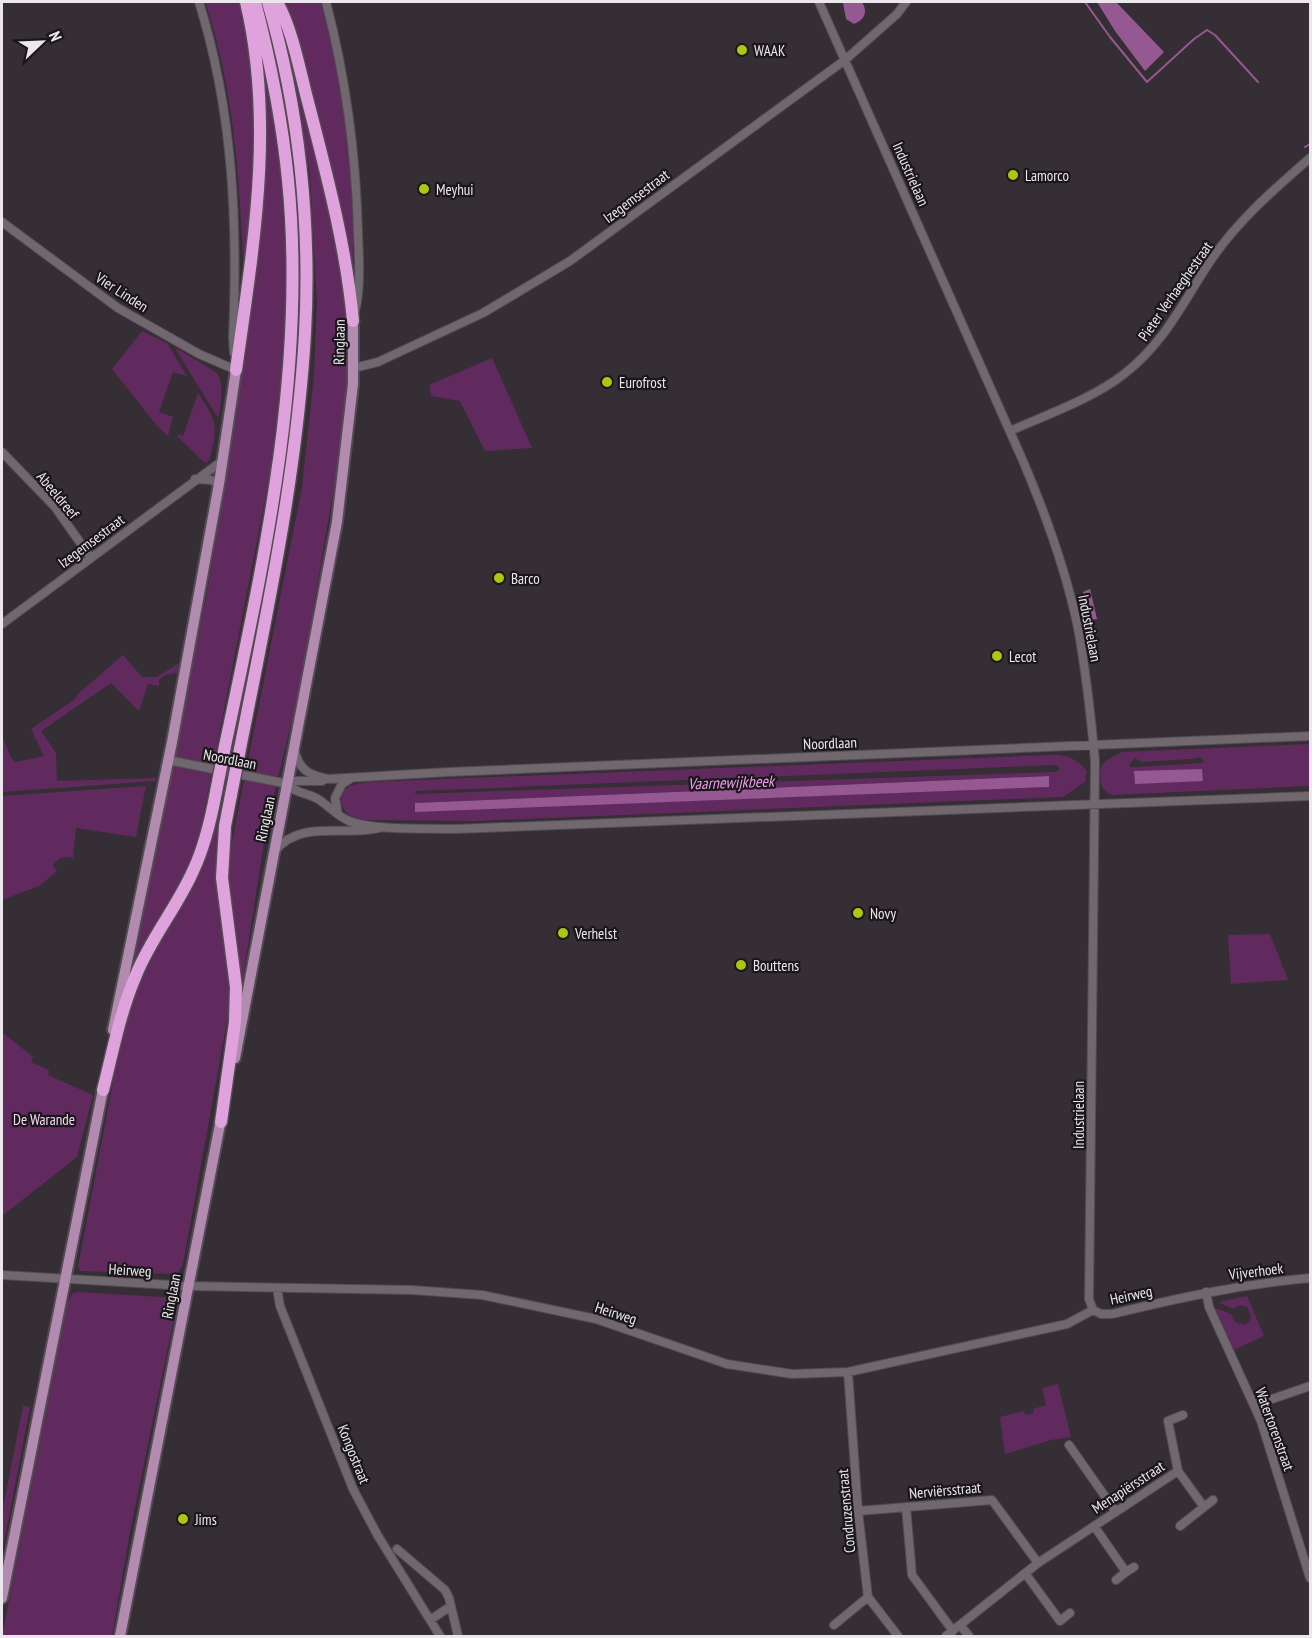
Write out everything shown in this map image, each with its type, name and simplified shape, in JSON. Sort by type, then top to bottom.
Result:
[{"type":"highway","points":[[236,370],[254,242],[260,153],[260,101],[246,2]]},
{"type":"highway","points":[[103,1090],[124,1007],[135,977],[147,950],[193,871],[210,822],[255,602],[272,505],[286,399],[291,332],[291,229],[288,182],[276,94],[255,2]]},
{"type":"highway","points":[[221,1122],[235,1022],[236,987],[222,878],[225,826],[277,562],[292,459],[305,332],[306,273],[301,177],[286,78],[268,2]]},
{"type":"highway","points":[[277,2],[296,54],[333,196],[347,270],[353,321]]},
{"type":"main road","name":"Ringlaan","points":[[120,1636],[188,1286],[237,1050],[337,522],[354,368],[353,321]]},
{"type":"main road","points":[[2,1598],[168,760],[219,484],[236,370]]},
{"type":"street","points":[[200,2],[220,81],[232,160],[236,226],[233,337],[236,370]]},
{"type":"street","name":"Ringlaan","points":[[326,2],[338,49],[352,138],[358,248],[357,305],[353,321]]},
{"type":"street","name":"Industrielaan","points":[[819,2],[1039,499],[1068,587],[1078,628],[1094,745],[1089,1299],[1093,1310]]},
{"type":"street","name":"Izegemsestraat","points":[[354,368],[378,362],[483,313],[579,255],[845,60],[897,14],[906,2]]},
{"type":"street","name":"Pieter Verhaeghestraat","points":[[1010,431],[1106,387],[1125,374],[1157,343],[1184,305],[1208,265],[1234,231],[1263,199],[1311,158]]},
{"type":"street","name":"Vier Linden","points":[[2,222],[118,308],[199,354],[236,370]]},
{"type":"street","name":"Abeeldreef","points":[[2,453],[55,507],[91,558]]},
{"type":"street","name":"Izegemsestraat","points":[[2,624],[222,461]]},
{"type":"street","points":[[195,479],[211,480],[219,484]]},
{"type":"street","name":"Noordlaan","points":[[288,784],[293,781],[315,782],[328,779],[449,772],[1311,736]]},
{"type":"street","name":"Noordlaan","points":[[294,751],[304,771],[312,776],[328,779]]},
{"type":"street","name":"Noordlaan","points":[[168,760],[288,784],[291,788],[317,798],[354,823],[382,827],[464,828],[1311,796]]},
{"type":"street","points":[[339,815],[335,798],[342,784],[350,778]]},
{"type":"street","name":"Noordlaan","points":[[274,852],[281,843],[297,833],[371,830],[382,827]]},
{"type":"street","name":"Heirweg","points":[[2,1275],[188,1286],[412,1290],[482,1295],[596,1320],[727,1364],[792,1374],[848,1372],[1067,1324],[1093,1310],[1101,1314],[1112,1314],[1206,1292]]},
{"type":"street","name":"Vijverhoek","points":[[1206,1292],[1254,1283],[1311,1278]]},
{"type":"street","name":"Kongostraat","points":[[277,1288],[280,1306],[353,1489],[378,1536],[440,1636]]},
{"type":"street","name":"Watertorenstraat","points":[[1206,1292],[1209,1307],[1255,1405],[1311,1578]]},
{"type":"street","name":"Condruzenstraat","points":[[848,1372],[858,1511],[868,1597]]},
{"type":"street","points":[[1255,1405],[1311,1386]]},
{"type":"street","name":"Menapiërsstraat","points":[[1183,1415],[1168,1421],[1178,1471],[1204,1507]]},
{"type":"street","points":[[1069,1445],[1116,1512]]},
{"type":"street","name":"Menapiërsstraat","points":[[946,1636],[1038,1563],[1178,1471]]},
{"type":"street","name":"Nerviërsstraat","points":[[858,1511],[992,1500],[1038,1563]]},
{"type":"street","points":[[1180,1526],[1213,1500]]},
{"type":"street","points":[[906,1507],[912,1575],[957,1628],[969,1636]]},
{"type":"street","name":"Menapiërsstraat","points":[[1094,1526],[1126,1572]]},
{"type":"street","points":[[398,1549],[445,1590],[458,1636]]},
{"type":"street","points":[[1116,1580],[1134,1567]]},
{"type":"street","points":[[1025,1573],[1060,1621],[1070,1613]]},
{"type":"street","points":[[834,1625],[868,1597],[898,1636]]},
{"type":"street","points":[[430,1620],[451,1606]]},
{"type":"green space","points":[[205,2],[241,2],[252,63],[256,143],[244,279],[234,139],[223,70]]},
{"type":"green space","points":[[283,2],[321,2],[340,86],[345,120],[352,208],[354,279]]},
{"type":"green space","points":[[295,72],[339,251],[346,310],[348,370],[337,470],[299,691],[267,823],[240,997],[227,867],[302,487],[314,375],[317,301],[310,174],[291,74]]},
{"type":"green space","points":[[266,75],[280,161],[286,263],[287,316],[274,454],[196,853],[132,966],[207,593],[234,430],[253,285],[262,79]]},
{"type":"green space","points":[[142,331],[167,343],[187,376],[173,372],[159,412],[173,417],[168,436],[157,426],[112,369]]},
{"type":"green space","points":[[176,348],[217,373],[221,389],[219,417],[216,415]]},
{"type":"green space","points":[[492,358],[532,448],[485,451],[460,401],[431,396],[429,385]]},
{"type":"green space","points":[[198,393],[213,419],[215,432],[209,461],[205,463],[177,436],[178,434],[183,436]]},
{"type":"green space","points":[[123,655],[142,677],[157,677],[179,663],[177,673],[164,675],[159,680],[159,686],[148,684],[139,711],[111,683],[41,731],[56,753],[57,781],[156,778],[155,781],[2,792],[2,736],[11,758],[16,762],[44,756],[31,729],[75,699]]},
{"type":"green space","points":[[1310,744],[1310,786],[1112,795],[1102,787],[1101,766],[1122,752]],"holes":[[[1198,757],[1204,763],[1130,767],[1135,758],[1141,762]]]},
{"type":"green space","points":[[1055,755],[1074,760],[1087,771],[1085,782],[1063,797],[475,821],[366,820],[351,816],[342,806],[342,794],[348,787],[368,782]],"holes":[[[1055,765],[1059,767],[1059,771],[415,794],[416,791]],[[1048,776],[1048,787],[415,811],[416,803]]]},
{"type":"green space","points":[[146,786],[136,837],[76,828],[73,858],[64,857],[53,865],[57,871],[39,886],[2,900],[2,796]]},
{"type":"green space","points":[[219,805],[224,805],[230,1005],[183,1264],[175,1274],[80,1271],[78,1266],[119,1051],[133,995],[150,956],[193,886],[210,845]]},
{"type":"green space","points":[[1270,934],[1288,980],[1231,984],[1228,935]]},
{"type":"green space","name":"De Warande","points":[[2,1032],[33,1057],[31,1062],[49,1070],[48,1075],[93,1095],[77,1157],[2,1216]]},
{"type":"green space","points":[[73,1293],[178,1298],[130,1532],[112,1636],[2,1636],[68,1301]]},
{"type":"green space","points":[[1247,1296],[1264,1336],[1234,1350],[1215,1308],[1231,1314],[1235,1322],[1244,1325],[1249,1322],[1251,1316],[1247,1307],[1241,1305],[1233,1309],[1219,1302]]},
{"type":"green space","points":[[1058,1384],[1071,1437],[1051,1440],[1005,1454],[1000,1417],[1024,1411],[1025,1415],[1034,1413],[1033,1409],[1046,1405],[1042,1388]]},
{"type":"green space","points":[[23,1406],[30,1407],[2,1553],[2,1512]]},
{"type":"shaded area","points":[[862,2],[865,12],[861,20],[854,24],[846,19],[843,3]]},
{"type":"shaded area","points":[[1097,2],[1116,2],[1164,52],[1145,71],[1115,31]]},
{"type":"shaded area","points":[[1090,589],[1097,619],[1090,620],[1083,592]]},
{"type":"shaded area","points":[[1202,769],[1203,781],[1135,784],[1134,771]]},
{"type":"shaded area","points":[[1049,776],[1049,787],[415,812],[415,803]]},
{"type":"waterway","points":[[1085,2],[1147,82],[1207,30],[1215,35],[1258,82]]},
{"type":"waterway","name":"Vaarnewijkbeek","points":[[1305,147],[1310,144]]},
{"type":"place","name":"WAAK","points":[[742,50]]},
{"type":"place","name":"Lamorco","points":[[1013,175]]},
{"type":"place","name":"Meyhui","points":[[424,189]]},
{"type":"place","name":"Eurofrost","points":[[607,382]]},
{"type":"place","name":"Barco","points":[[499,578]]},
{"type":"place","name":"Lecot","points":[[997,656]]},
{"type":"place","name":"Novy","points":[[858,913]]},
{"type":"place","name":"Verhelst","points":[[563,933]]},
{"type":"place","name":"Bouttens","points":[[741,965]]},
{"type":"place","name":"Jims","points":[[183,1519]]}]
